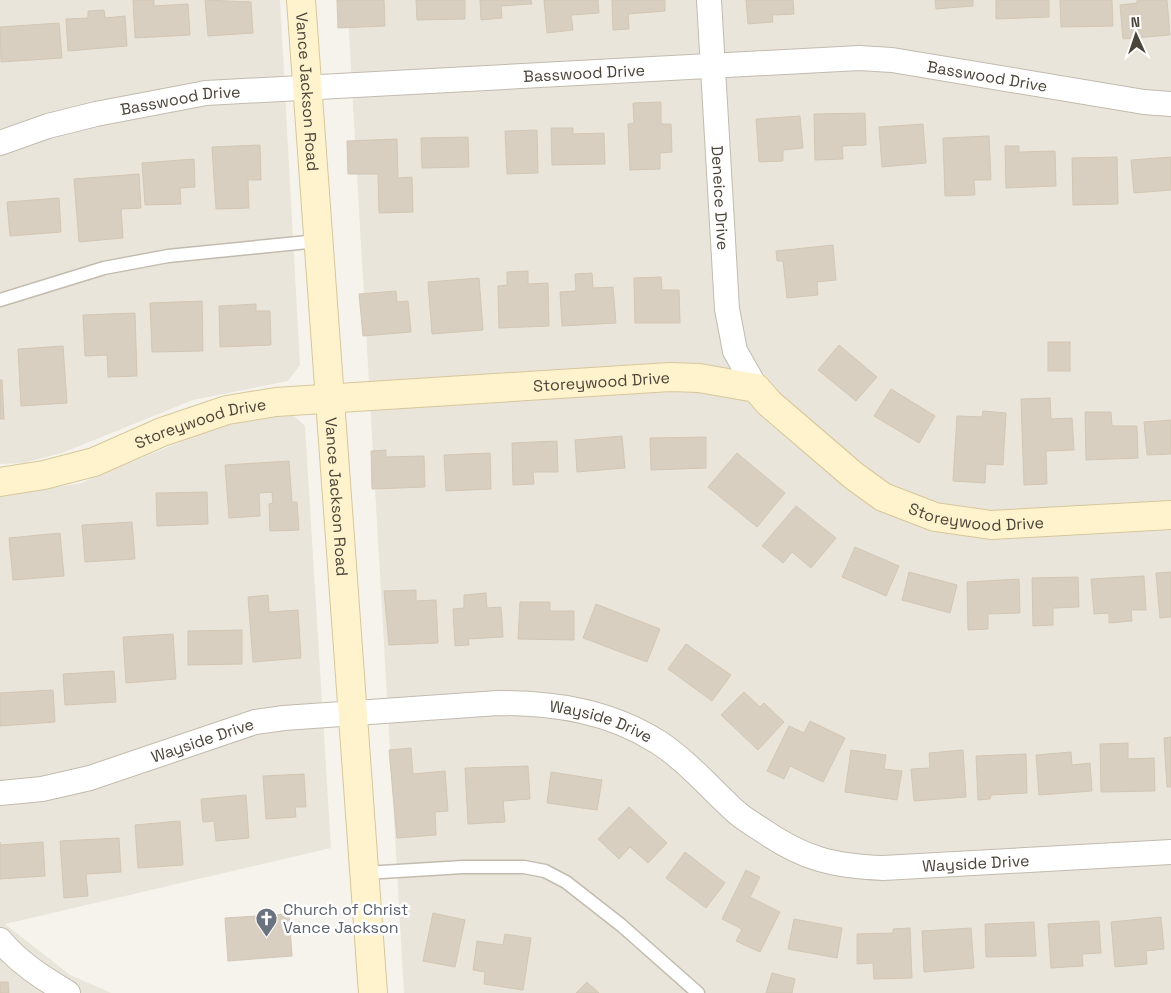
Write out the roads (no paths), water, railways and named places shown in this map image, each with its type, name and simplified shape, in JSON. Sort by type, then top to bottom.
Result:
[{"type":"street","name":"Vance Jackson Road","points":[[301,0],[373,993]]},
{"type":"street","name":"Deneice Drive","points":[[709,0],[727,309],[735,351],[756,388]]},
{"type":"street","name":"Basswood Drive","points":[[0,143],[58,123],[206,93],[859,58],[892,60],[1144,102],[1171,104]]},
{"type":"street","name":"Storeywood Drive","points":[[0,482],[44,475],[94,462],[162,432],[227,410],[276,402],[670,377],[700,378],[756,388],[769,402],[861,481],[883,497],[935,517],[991,525],[1171,515]]},
{"type":"street","name":"Wayside Drive","points":[[0,793],[42,789],[90,778],[255,722],[354,713],[498,703],[528,703],[582,710],[609,718],[659,743],[736,813],[787,847],[825,862],[848,866],[883,868],[1171,852]]},
{"type":"street","points":[[1,942],[37,974],[68,993]]},
{"type":"lane","points":[[0,300],[104,268],[168,256],[318,241]]},
{"type":"lane","points":[[365,873],[463,867],[524,867],[545,871],[566,882],[621,925],[698,993]]},
{"type":"place","name":"Church of Christ Vance Jackson","points":[[267,937]]}]
